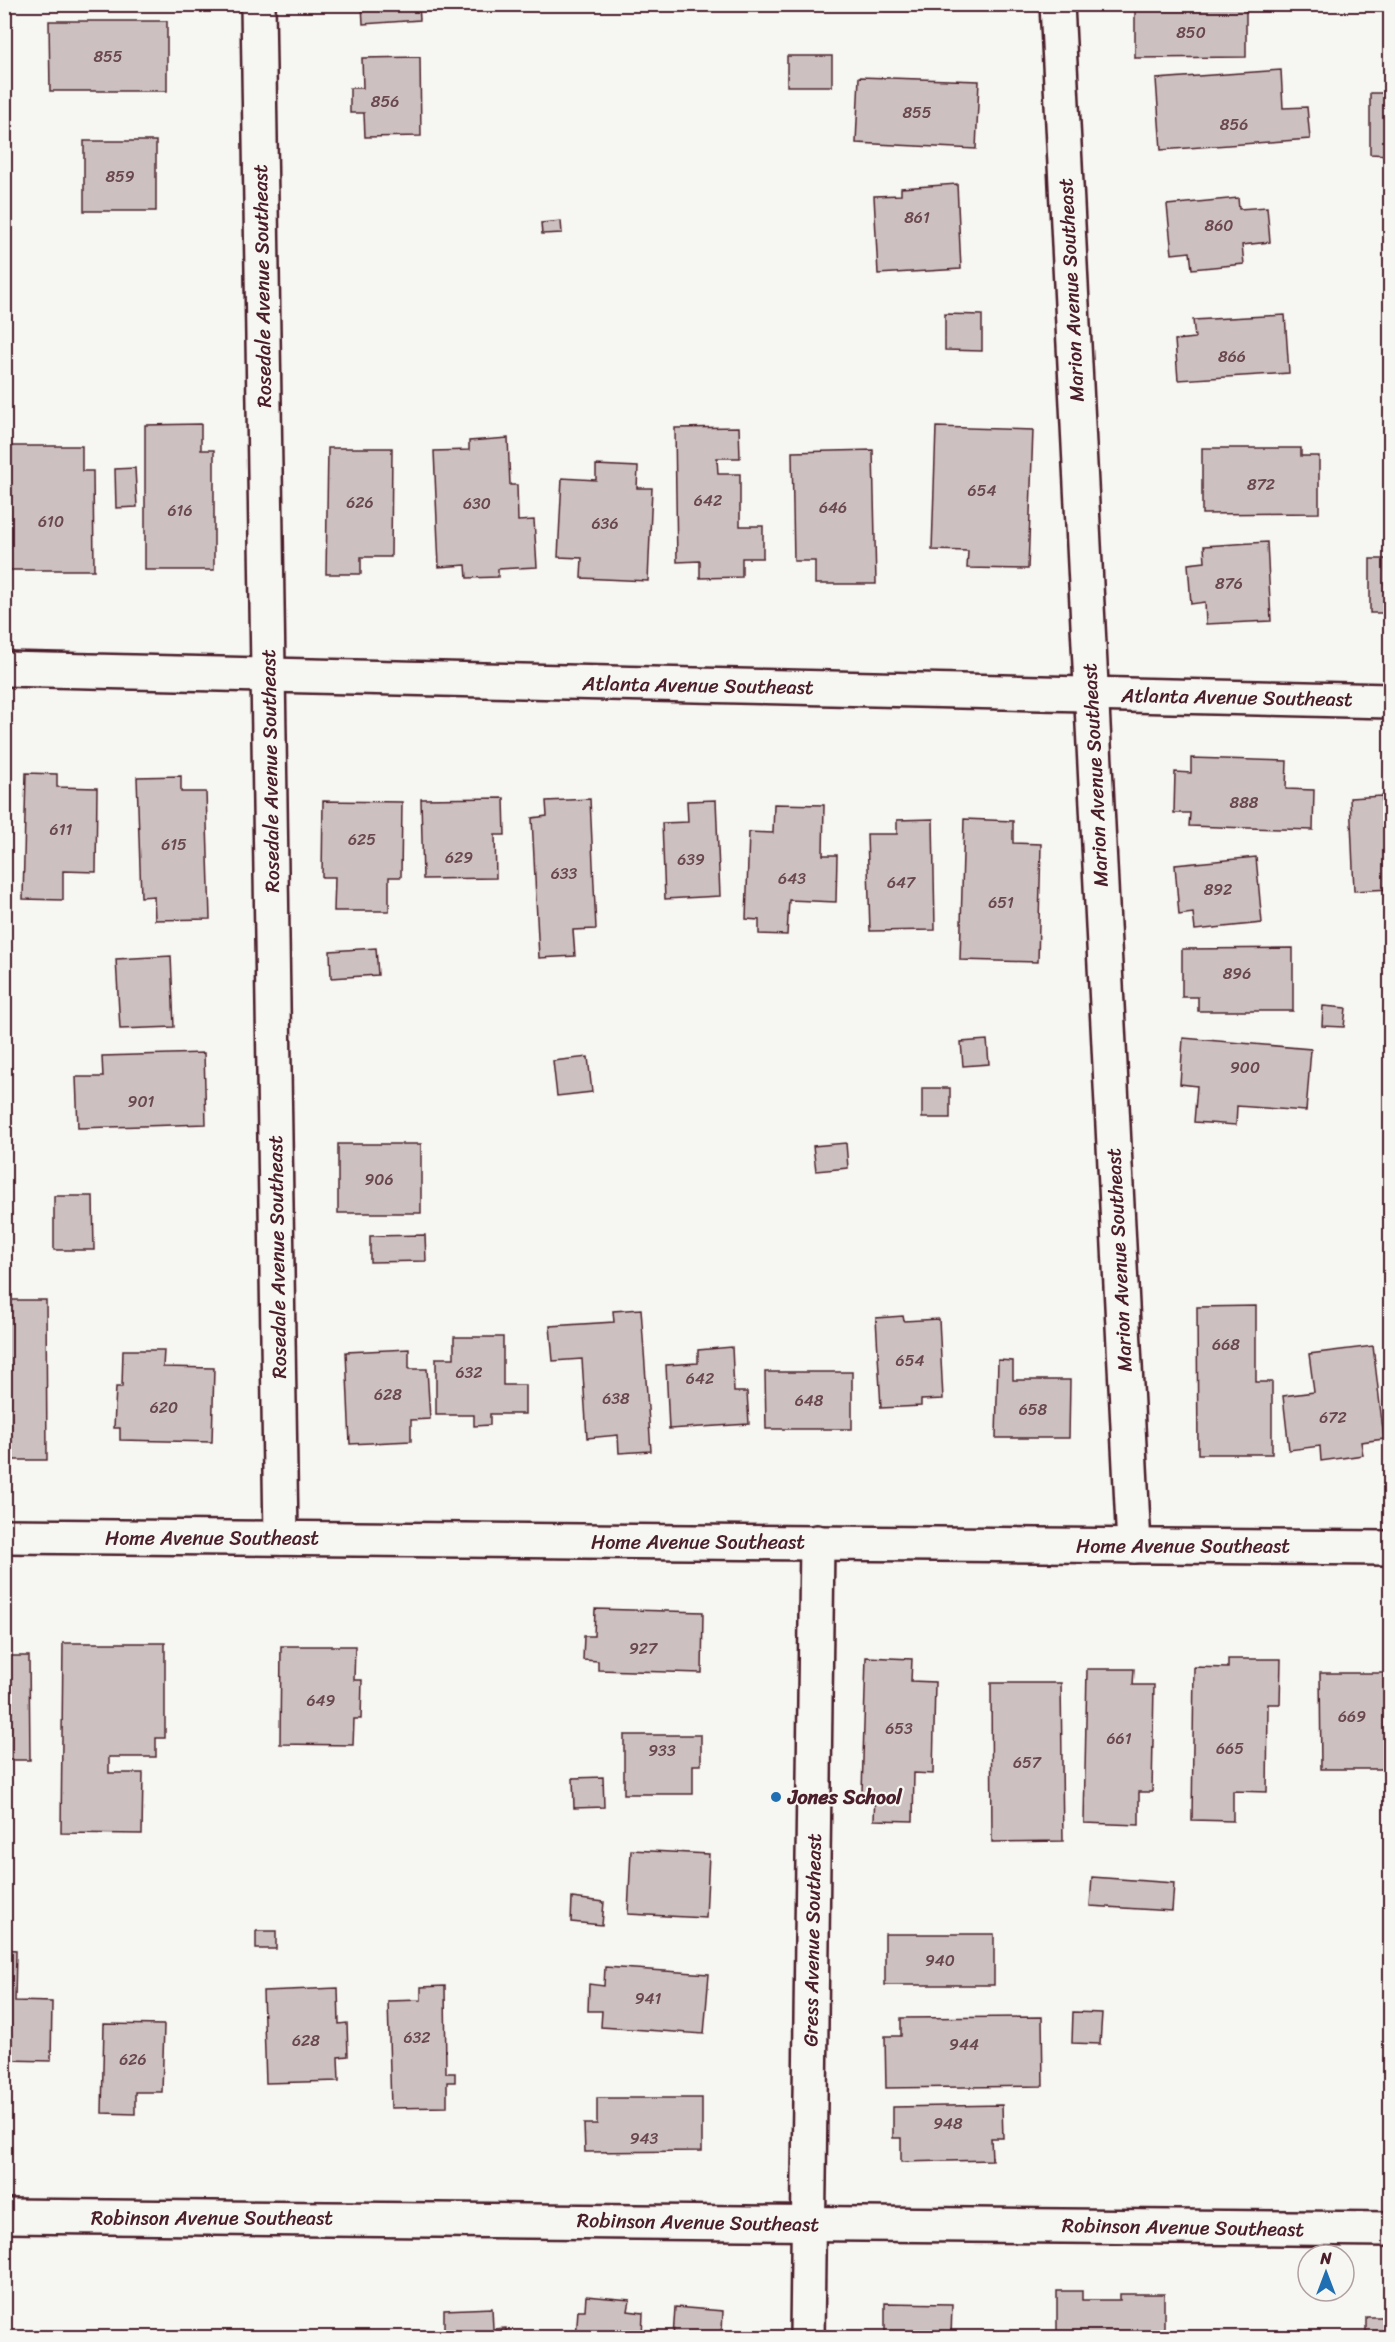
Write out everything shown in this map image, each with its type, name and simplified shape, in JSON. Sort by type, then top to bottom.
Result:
[{"type":"street","name":"Rosedale Avenue Southeast","points":[[258,4],[281,1538]]},
{"type":"street","name":"Marion Avenue Southeast","points":[[1057,4],[1134,1546]]},
{"type":"street","name":"Atlanta Avenue Southeast","points":[[4,669],[1390,701]]},
{"type":"street","name":"Home Avenue Southeast","points":[[4,1536],[1390,1548]]},
{"type":"street","name":"Gress Avenue Southeast","points":[[807,2337],[817,1542]]},
{"type":"street","name":"Robinson Avenue Southeast","points":[[4,2216],[1390,2229]]},
{"type":"building","points":[[362,4],[419,4],[420,20],[363,24]]},
{"type":"building","points":[[884,4],[950,4],[950,11],[884,11]]},
{"type":"building","points":[[1246,4],[1246,57],[1135,58],[1135,6]]},
{"type":"building","points":[[49,21],[167,21],[167,91],[50,91]]},
{"type":"building","points":[[787,56],[832,56],[832,86],[787,86]]},
{"type":"building","points":[[420,57],[421,136],[365,137],[364,113],[350,113],[350,88],[363,88],[362,58]]},
{"type":"building","points":[[1281,70],[1283,108],[1307,107],[1310,139],[1161,150],[1156,79]]},
{"type":"building","points":[[859,77],[979,81],[976,149],[856,143]]},
{"type":"building","points":[[1370,93],[1390,93],[1390,155],[1370,154]]},
{"type":"building","points":[[84,141],[156,141],[156,211],[84,211]]},
{"type":"building","points":[[957,184],[961,269],[878,274],[874,196],[901,195],[901,188]]},
{"type":"building","points":[[1238,198],[1239,209],[1267,207],[1270,242],[1242,245],[1244,264],[1192,269],[1190,252],[1172,254],[1167,205]]},
{"type":"building","points":[[561,221],[562,233],[542,234],[541,223]]},
{"type":"building","points":[[945,314],[982,315],[982,351],[945,350]]},
{"type":"building","points":[[1285,315],[1289,373],[1178,380],[1175,340],[1195,338],[1193,320]]},
{"type":"building","points":[[201,424],[201,450],[214,450],[214,570],[145,570],[145,425]]},
{"type":"building","points":[[739,427],[740,458],[717,458],[718,474],[740,474],[740,526],[763,526],[763,558],[742,558],[742,577],[700,578],[700,561],[677,562],[675,428]]},
{"type":"building","points":[[936,427],[1033,430],[1028,569],[967,568],[968,551],[932,550]]},
{"type":"building","points":[[508,438],[510,485],[517,485],[518,521],[534,520],[537,567],[498,569],[498,577],[467,578],[466,565],[439,567],[434,451],[469,450],[469,441]]},
{"type":"building","points":[[9,446],[82,446],[82,471],[93,471],[94,570],[9,570]]},
{"type":"building","points":[[328,448],[392,448],[391,557],[361,557],[361,574],[326,574]]},
{"type":"building","points":[[1202,448],[1301,448],[1301,456],[1319,456],[1319,513],[1202,514]]},
{"type":"building","points":[[873,450],[876,584],[815,584],[815,561],[794,561],[792,452]]},
{"type":"building","points":[[596,465],[638,467],[637,488],[652,488],[648,581],[581,578],[582,558],[558,557],[562,478],[596,480]]},
{"type":"building","points":[[135,468],[137,507],[116,508],[115,469]]},
{"type":"building","points":[[1267,542],[1271,621],[1206,624],[1205,602],[1191,604],[1188,564],[1205,562],[1204,546]]},
{"type":"building","points":[[1370,559],[1390,559],[1390,613],[1370,613]]},
{"type":"building","points":[[1191,758],[1287,761],[1286,789],[1314,790],[1313,830],[1189,826],[1190,813],[1174,813],[1175,772],[1191,773]]},
{"type":"building","points":[[26,773],[57,774],[57,787],[97,788],[96,872],[63,871],[63,900],[23,899]]},
{"type":"building","points":[[181,776],[181,792],[206,792],[210,919],[155,920],[154,896],[141,897],[137,777]]},
{"type":"building","points":[[1382,796],[1382,807],[1390,806],[1390,889],[1354,891],[1350,798]]},
{"type":"building","points":[[504,798],[505,835],[495,835],[496,878],[423,879],[421,799]]},
{"type":"building","points":[[590,799],[596,929],[573,930],[575,956],[539,958],[532,818],[547,816],[546,801]]},
{"type":"building","points":[[716,800],[720,896],[665,899],[662,823],[688,822],[687,801]]},
{"type":"building","points":[[323,801],[402,802],[401,877],[389,877],[389,911],[334,911],[335,877],[322,877]]},
{"type":"building","points":[[774,804],[824,805],[823,855],[837,855],[836,902],[789,900],[787,935],[759,934],[759,920],[746,919],[749,832],[773,833]]},
{"type":"building","points":[[933,819],[935,930],[870,931],[867,834],[897,834],[897,820]]},
{"type":"building","points":[[964,819],[1013,821],[1013,843],[1041,844],[1038,962],[960,960]]},
{"type":"building","points":[[1256,857],[1262,923],[1195,930],[1193,913],[1179,915],[1175,865]]},
{"type":"building","points":[[376,948],[378,975],[331,978],[330,951]]},
{"type":"building","points":[[1293,948],[1293,1011],[1198,1011],[1198,997],[1182,997],[1182,949]]},
{"type":"building","points":[[171,956],[174,1027],[120,1029],[116,959]]},
{"type":"building","points":[[1323,1006],[1346,1008],[1344,1027],[1322,1026]]},
{"type":"building","points":[[1183,1038],[1311,1049],[1306,1111],[1237,1106],[1236,1125],[1194,1122],[1197,1086],[1180,1084]]},
{"type":"building","points":[[987,1040],[989,1064],[963,1066],[961,1042]]},
{"type":"building","points":[[204,1053],[206,1124],[78,1128],[76,1077],[103,1077],[102,1056]]},
{"type":"building","points":[[588,1057],[592,1092],[557,1096],[553,1061]]},
{"type":"building","points":[[922,1088],[950,1088],[950,1118],[922,1118]]},
{"type":"building","points":[[846,1143],[848,1168],[816,1171],[813,1146]]},
{"type":"building","points":[[338,1144],[421,1144],[421,1213],[338,1213]]},
{"type":"building","points":[[54,1196],[93,1196],[94,1250],[54,1250]]},
{"type":"building","points":[[425,1235],[426,1261],[370,1262],[370,1236]]},
{"type":"building","points":[[4,1300],[46,1300],[47,1460],[4,1460]]},
{"type":"building","points":[[1256,1306],[1256,1382],[1272,1382],[1272,1454],[1198,1454],[1197,1307]]},
{"type":"building","points":[[641,1309],[651,1451],[619,1453],[618,1435],[587,1438],[582,1359],[553,1361],[550,1326],[614,1322],[613,1311]]},
{"type":"building","points":[[903,1316],[904,1321],[939,1319],[943,1399],[921,1400],[921,1406],[881,1408],[876,1318]]},
{"type":"building","points":[[454,1337],[503,1337],[503,1385],[525,1385],[525,1414],[490,1414],[490,1425],[474,1426],[474,1415],[436,1415],[436,1358],[454,1358]]},
{"type":"building","points":[[1373,1346],[1384,1439],[1361,1442],[1363,1455],[1321,1461],[1320,1446],[1289,1450],[1283,1396],[1314,1392],[1309,1354]]},
{"type":"building","points":[[732,1347],[734,1392],[747,1392],[749,1424],[669,1429],[666,1365],[698,1363],[698,1350]]},
{"type":"building","points":[[409,1349],[409,1369],[427,1369],[430,1419],[411,1420],[411,1441],[350,1444],[346,1352]]},
{"type":"building","points":[[123,1350],[164,1350],[163,1367],[214,1368],[212,1442],[120,1440],[120,1428],[114,1428],[116,1387],[122,1387]]},
{"type":"building","points":[[998,1360],[1013,1361],[1013,1380],[1070,1380],[1069,1438],[996,1438]]},
{"type":"building","points":[[765,1372],[852,1372],[852,1429],[766,1429]]},
{"type":"building","points":[[595,1609],[703,1612],[702,1673],[598,1670],[598,1661],[583,1660],[584,1636],[594,1636]]},
{"type":"building","points":[[63,1643],[165,1643],[165,1738],[156,1738],[156,1757],[109,1757],[109,1773],[143,1773],[142,1834],[61,1833]]},
{"type":"building","points":[[281,1646],[355,1646],[354,1680],[362,1680],[361,1719],[354,1719],[353,1745],[280,1744]]},
{"type":"building","points":[[4,1656],[29,1656],[30,1760],[4,1760]]},
{"type":"building","points":[[866,1657],[912,1659],[911,1681],[935,1682],[933,1774],[914,1773],[913,1821],[874,1820],[875,1794],[862,1793]]},
{"type":"building","points":[[1228,1659],[1281,1659],[1280,1704],[1268,1704],[1267,1792],[1233,1791],[1233,1821],[1192,1820],[1194,1667],[1228,1668]]},
{"type":"building","points":[[1087,1669],[1134,1669],[1133,1685],[1154,1685],[1152,1792],[1139,1792],[1139,1825],[1084,1823]]},
{"type":"building","points":[[1320,1673],[1384,1673],[1385,1769],[1321,1769]]},
{"type":"building","points":[[991,1683],[1061,1683],[1063,1841],[992,1842]]},
{"type":"building","points":[[624,1735],[701,1735],[701,1765],[693,1765],[693,1794],[624,1794]]},
{"type":"building","points":[[603,1777],[604,1807],[574,1808],[573,1778]]},
{"type":"building","points":[[631,1850],[709,1854],[706,1918],[628,1914]]},
{"type":"building","points":[[1092,1877],[1174,1883],[1172,1911],[1090,1906]]},
{"type":"building","points":[[572,1898],[604,1902],[602,1925],[571,1922]]},
{"type":"building","points":[[256,1931],[276,1931],[276,1949],[256,1949]]},
{"type":"building","points":[[885,1934],[994,1934],[994,1985],[885,1985]]},
{"type":"building","points":[[4,1949],[16,1950],[15,2001],[52,2002],[51,2061],[6,2060],[6,2073]]},
{"type":"building","points":[[605,1967],[709,1974],[704,2034],[601,2027],[602,2011],[588,2011],[589,1984],[604,1986]]},
{"type":"building","points":[[445,1986],[446,2073],[455,2073],[455,2082],[447,2082],[447,2107],[391,2108],[388,2001],[421,2000],[421,1987]]},
{"type":"building","points":[[338,1988],[339,2024],[347,2023],[348,2056],[338,2057],[339,2081],[266,2083],[263,1991]]},
{"type":"building","points":[[1073,2012],[1102,2013],[1100,2044],[1072,2043]]},
{"type":"building","points":[[1042,2017],[1043,2086],[886,2088],[885,2036],[901,2036],[901,2018]]},
{"type":"building","points":[[104,2024],[164,2025],[162,2092],[135,2092],[135,2114],[102,2113]]},
{"type":"building","points":[[597,2098],[702,2098],[702,2151],[585,2152],[584,2124],[597,2124]]},
{"type":"building","points":[[1002,2105],[1003,2138],[991,2138],[992,2160],[901,2162],[901,2138],[893,2138],[893,2107]]},
{"type":"building","points":[[1057,2291],[1082,2291],[1082,2300],[1120,2300],[1120,2294],[1164,2294],[1164,2338],[1057,2338]]},
{"type":"building","points":[[586,2296],[630,2300],[628,2311],[643,2313],[642,2338],[576,2338],[578,2310],[585,2310]]},
{"type":"building","points":[[885,2303],[952,2304],[951,2338],[885,2338]]},
{"type":"building","points":[[675,2307],[723,2311],[722,2332],[757,2334],[757,2338],[673,2338]]},
{"type":"building","points":[[492,2308],[493,2329],[506,2328],[506,2338],[444,2338],[444,2310]]},
{"type":"building","points":[[1366,2317],[1390,2317],[1390,2338],[1366,2338]]},
{"type":"building","points":[[23,2332],[90,2334],[90,2338],[23,2338]]},
{"type":"building","points":[[1199,2333],[1284,2333],[1284,2338],[1199,2338]]},
{"type":"building","points":[[271,2334],[310,2334],[310,2338],[271,2338]]},
{"type":"place","name":"Jones School","points":[[776,1797]]}]
